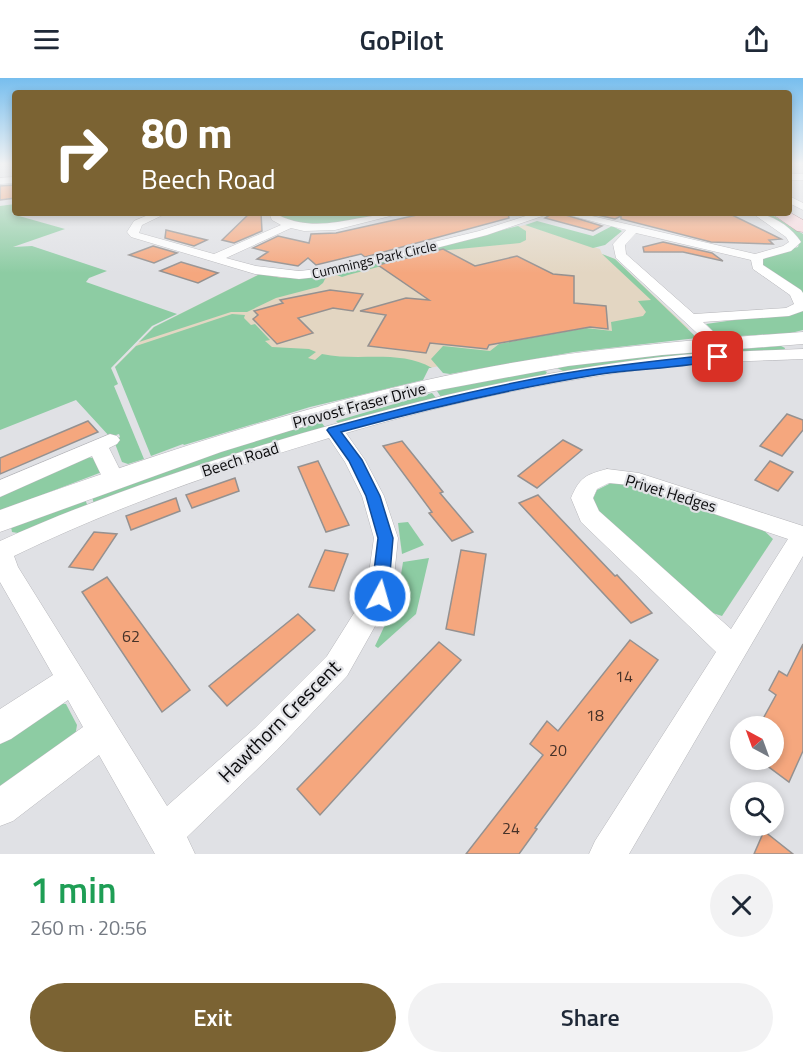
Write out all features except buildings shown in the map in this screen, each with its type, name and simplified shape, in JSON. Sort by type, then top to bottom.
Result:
[{"type":"main road","points":[[784,216],[803,227]]},
{"type":"street","name":"Cummings Park Circle","points":[[155,216],[138,223],[133,231],[135,235],[213,260],[272,273],[314,274],[483,233],[537,216]]},
{"type":"street","points":[[275,216],[290,225],[310,228],[332,227],[383,216]]},
{"type":"street","points":[[579,216],[757,258],[766,253],[789,248],[795,242],[791,235],[762,216]]},
{"type":"street","points":[[213,260],[290,225]]},
{"type":"street","points":[[634,229],[619,244],[620,255],[717,343]]},
{"type":"street","points":[[690,319],[789,312],[798,308],[801,304],[800,298],[758,266],[757,258]]},
{"type":"street","name":"Provost Fraser Drive","points":[[0,521],[113,478],[216,444],[429,386],[552,370],[717,343],[794,338]]},
{"type":"street","name":"Beech Road","points":[[0,552],[35,535],[200,472],[333,430],[552,370],[737,356],[803,354],[794,338]]},
{"type":"street","name":"Hawthorn Crescent","points":[[170,844],[266,739],[337,666],[380,596],[386,538],[373,496],[355,460],[333,430]]},
{"type":"street","points":[[0,489],[104,443],[113,478]]},
{"type":"street","name":"Privet Hedges","points":[[733,649],[589,516],[582,498],[588,484],[607,476],[631,478],[803,535]]},
{"type":"street","points":[[608,854],[803,535]]},
{"type":"street","points":[[0,552],[7,571],[170,844]]},
{"type":"street","points":[[0,728],[73,679]]},
{"type":"street","points":[[0,808],[104,731]]},
{"type":"shaded area","points":[[525,225],[600,249],[602,254],[615,259],[689,329],[544,348],[434,367],[305,398],[115,367],[154,327],[260,274],[296,278],[330,275]]},
{"type":"green space","points":[[12,204],[12,216],[65,229],[13,247],[32,246],[107,271],[89,278],[86,282],[177,314],[152,326],[111,368],[118,384],[114,386],[144,459],[128,464],[122,462],[114,441],[120,437],[119,434],[110,437],[76,400],[0,430],[0,206]]},
{"type":"green space","points":[[279,216],[375,216],[334,225],[310,226]]},
{"type":"green space","points":[[764,216],[774,216],[803,234],[803,296],[762,266],[760,260],[798,247],[800,240]]},
{"type":"green space","points":[[537,221],[593,236],[612,226],[622,231],[605,245],[593,248],[525,225]]},
{"type":"green space","points":[[518,226],[526,231],[526,240],[520,243],[438,251],[342,277],[334,274]]},
{"type":"green space","points":[[602,254],[615,259],[697,338],[574,352],[450,374],[443,373],[431,359],[443,346],[490,351],[499,344],[586,328],[612,331],[611,322],[643,316],[646,312],[638,301],[651,300]]},
{"type":"green space","points":[[260,274],[282,278],[326,277],[318,287],[276,298],[247,312],[231,312],[139,342],[154,327]]},
{"type":"green space","points":[[803,310],[803,330],[791,333],[724,337],[715,333],[706,324]]},
{"type":"green space","points":[[232,314],[245,315],[244,318],[251,325],[255,324],[270,340],[265,341],[272,347],[309,349],[316,352],[308,358],[315,360],[322,354],[392,357],[419,362],[432,368],[429,368],[423,380],[310,407],[183,444],[151,456],[115,367],[136,346]]},
{"type":"green space","points":[[781,346],[785,348],[784,351],[565,372],[557,368],[561,365],[619,358]]},
{"type":"green space","points":[[543,370],[547,372],[545,375],[441,397],[437,391],[442,390],[441,388]]},
{"type":"green space","points":[[432,393],[436,398],[338,423],[336,421]]},
{"type":"green space","points":[[321,422],[325,427],[94,504],[92,497],[208,453]]},
{"type":"green space","points":[[88,457],[97,459],[102,472],[0,511],[0,494]]},
{"type":"green space","points":[[613,482],[629,483],[760,527],[773,539],[722,616],[697,608],[596,512],[592,501],[597,490]]},
{"type":"green space","points":[[85,499],[88,507],[18,533],[12,532],[11,527]]},
{"type":"green space","points":[[408,522],[424,545],[402,554],[398,523]]},
{"type":"green space","points":[[429,558],[416,614],[378,648],[375,646],[393,605],[403,562]]},
{"type":"green space","points":[[57,703],[66,704],[77,725],[75,737],[0,793],[0,738]]},
{"type":"route","points":[[380,596],[386,538],[373,496],[355,460],[333,430],[442,401],[559,377],[718,357]]}]
